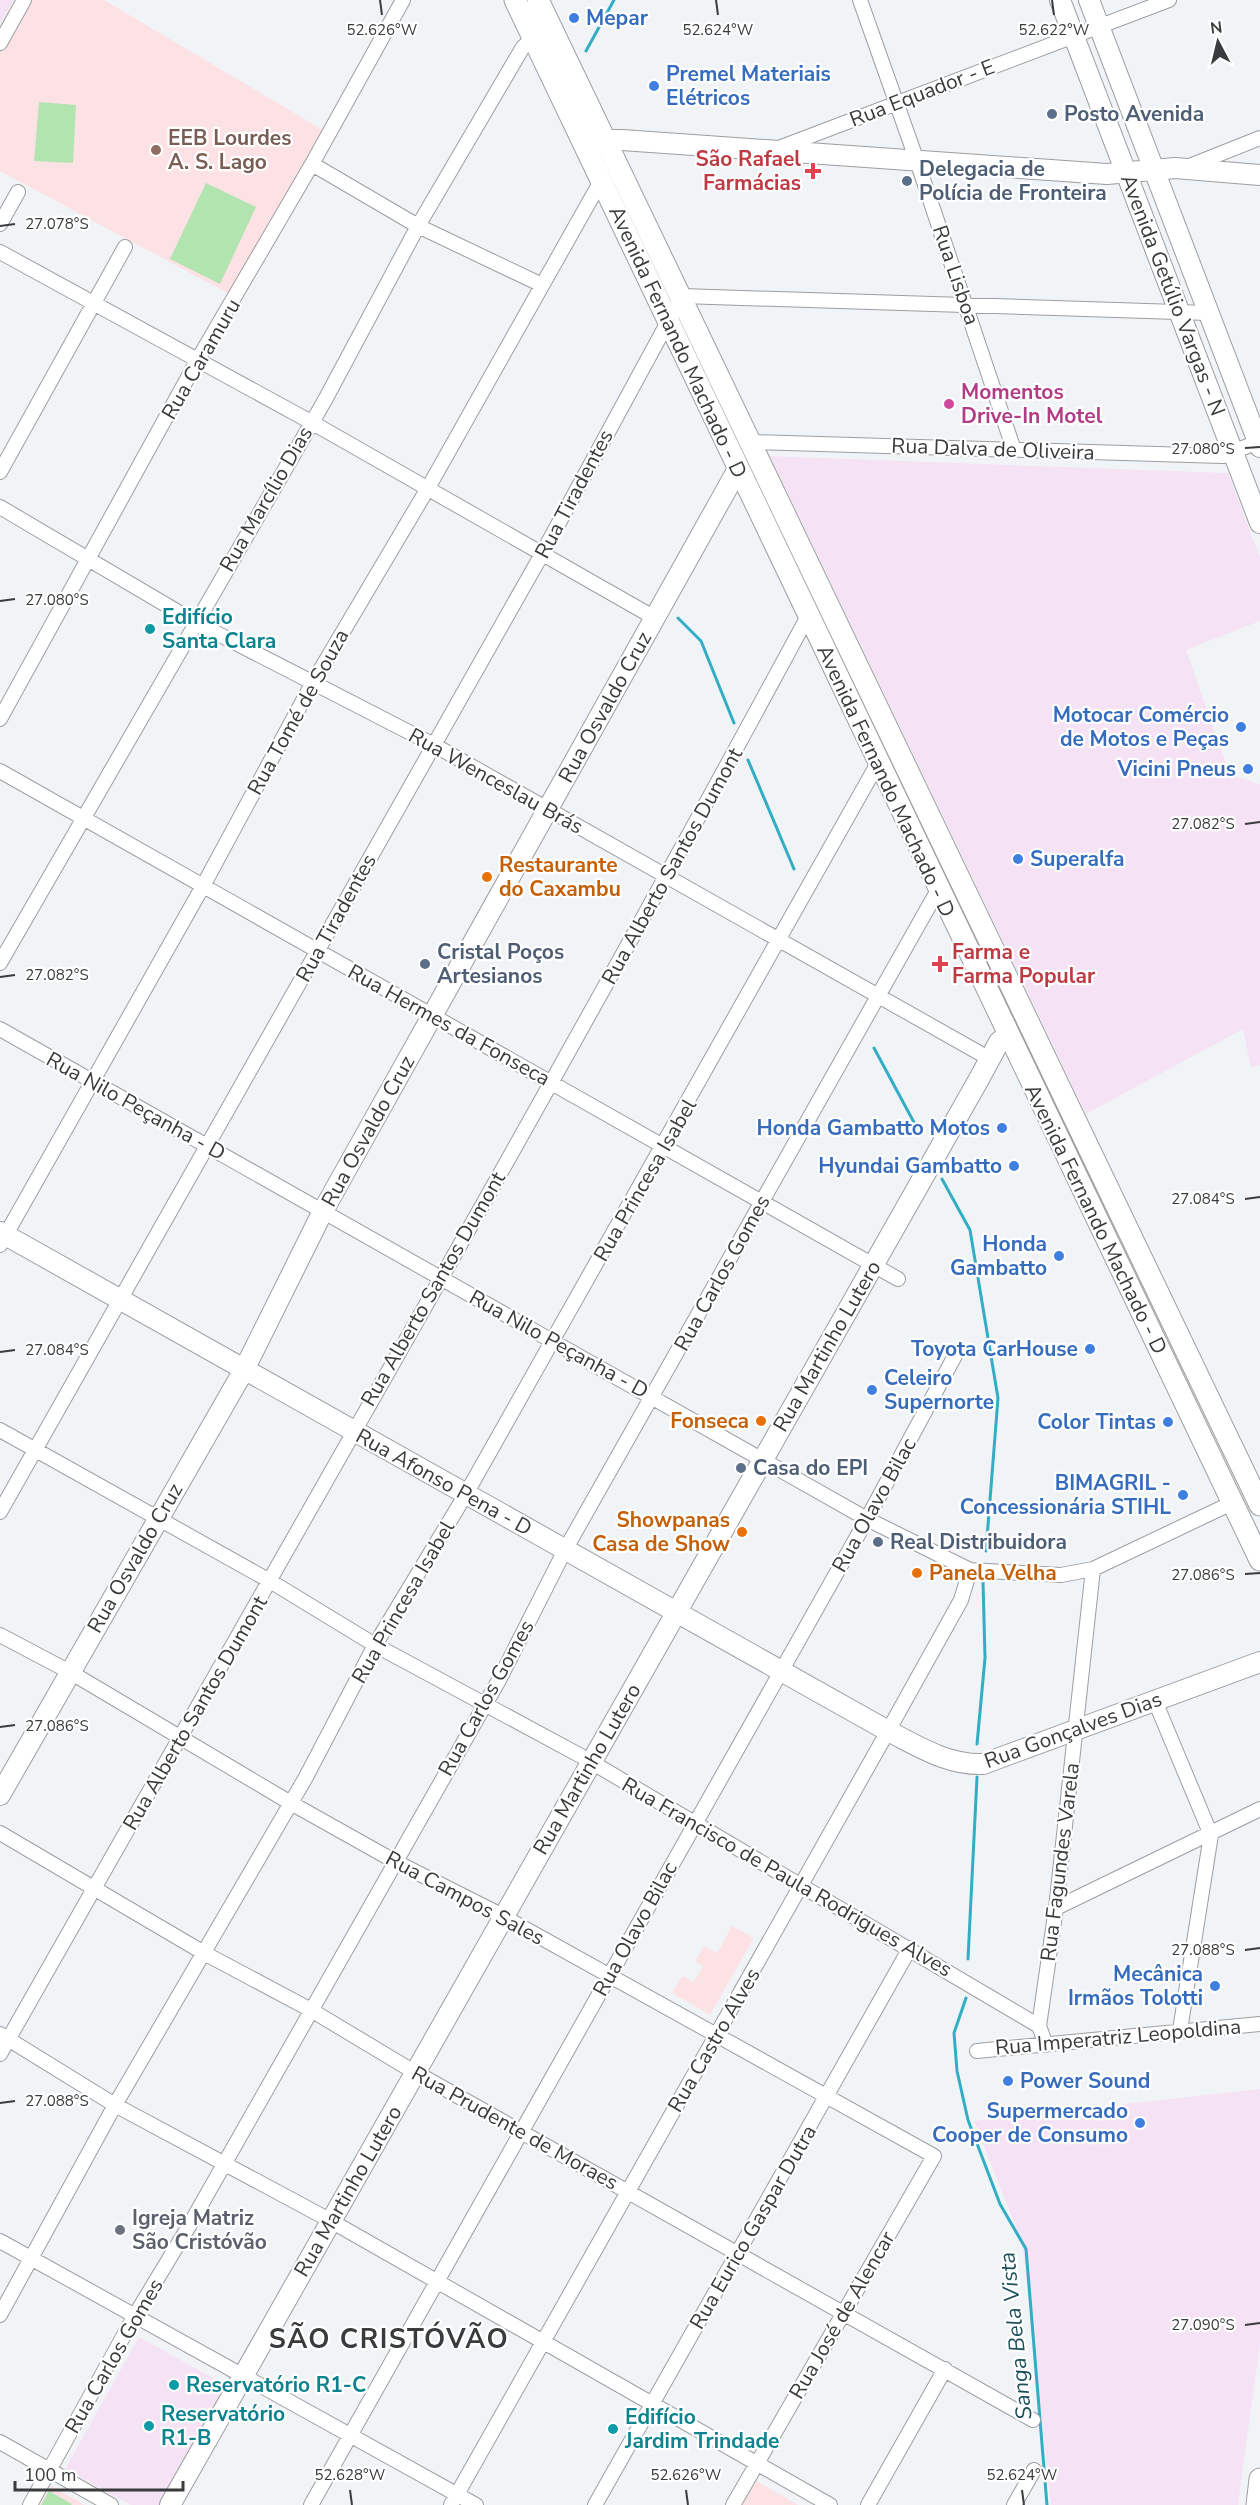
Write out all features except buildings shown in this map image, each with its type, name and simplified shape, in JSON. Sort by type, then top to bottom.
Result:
[{"type":"main road","name":"Avenida Fernando Machado - D","points":[[515,0],[542,32],[606,140],[1257,1499]]},
{"type":"main road","name":"Avenida Fernando Machado - D","points":[[538,0],[542,32],[601,181],[1260,1560]]},
{"type":"main road","points":[[905,817],[932,850],[946,848]]},
{"type":"main road","points":[[1008,1035],[1029,1023]]},
{"type":"main road","points":[[1080,1186],[1103,1177]]},
{"type":"main road","points":[[1232,1503],[1257,1499]]},
{"type":"street","points":[[0,43],[24,0]]},
{"type":"street","name":"Rua Caramuru","points":[[0,719],[89,561],[197,361],[312,164],[403,0]]},
{"type":"street","name":"Rua Lisboa","points":[[860,0],[967,306],[1014,450]]},
{"type":"street","name":"Avenida Getúlio Vargas - N","points":[[1060,0],[1260,523]]},
{"type":"street","name":"Avenida Getúlio Vargas - N","points":[[1089,0],[1259,444]]},
{"type":"street","name":"Rua Equador - E","points":[[771,150],[1169,0]]},
{"type":"street","name":"Rua Marcílio Dias","points":[[0,963],[311,422],[418,226],[523,47],[542,32]]},
{"type":"street","points":[[1186,168],[1260,138]]},
{"type":"street","points":[[586,148],[606,140],[1126,174],[1186,168],[1260,174]]},
{"type":"street","points":[[312,164],[418,226],[542,285]]},
{"type":"street","name":"Rua Tomé de Souza","points":[[2,1238],[203,886],[312,684],[428,489],[601,181]]},
{"type":"street","points":[[0,224],[18,192]]},
{"type":"street","points":[[0,472],[125,247]]},
{"type":"street","points":[[0,252],[311,422],[655,618]]},
{"type":"street","points":[[682,296],[1208,313]]},
{"type":"street","name":"Rua Tiradentes","points":[[0,1512],[542,554],[682,296]]},
{"type":"street","name":"Rua Dalva de Oliveira","points":[[752,442],[1223,456],[1259,444]]},
{"type":"street","name":"Rua Osvaldo Cruz","points":[[0,1794],[244,1370],[323,1211],[738,469]]},
{"type":"street","name":"Rua Wenceslau Brás","points":[[0,507],[195,622],[434,745],[990,1059]]},
{"type":"street","name":"Rua Alberto Santos Dumont","points":[[0,2054],[4,2036],[182,1738],[667,877],[808,616]]},
{"type":"street","name":"Rua Princesa Isabel","points":[[0,2315],[115,2105],[306,1777],[375,1645],[554,1341],[878,764]]},
{"type":"street","name":"Rua Hermes da Fonseca","points":[[0,771],[898,1279]]},
{"type":"street","name":"Rua Carlos Gomes","points":[[30,2505],[134,2317],[189,2226],[222,2164],[499,1680],[565,1550],[938,890]]},
{"type":"street","name":"Rua Nilo Peçanha - D","points":[[0,1029],[867,1519],[970,1570]]},
{"type":"street","name":"Rua Martinho Lutero","points":[[170,2505],[999,1042],[1008,1035]]},
{"type":"street","name":"Rua Afonso Pena - D","points":[[2,1238],[120,1300],[888,1731]]},
{"type":"street","name":"Rua Olavo Bilac","points":[[311,2505],[867,1519],[957,1352]]},
{"type":"street","name":"Rua Francisco de Paula Rodrigues Alves","points":[[0,1430],[270,1581],[375,1645],[483,1706],[591,1763],[1040,2026]]},
{"type":"street","points":[[970,1570],[1061,1575],[1093,1569],[1232,1503]]},
{"type":"street","name":"Rua Fagundes Varela","points":[[1046,2045],[1040,2026],[1056,1908],[1093,1569]]},
{"type":"street","name":"Rua Castro Alves","points":[[454,2500],[802,1886],[961,1600],[970,1570]]},
{"type":"street","name":"Rua Campos Sales","points":[[0,1635],[70,1671],[290,1802],[396,1862],[503,1917],[934,2156]]},
{"type":"street","name":"Rua Gonçalves Dias","points":[[888,1731],[945,1760],[961,1765],[983,1764],[1260,1662]]},
{"type":"street","points":[[1155,1701],[1211,1835],[1180,2030]]},
{"type":"street","points":[[1056,1908],[1211,1835],[1260,1809]]},
{"type":"street","name":"Rua Prudente de Moraes","points":[[0,1833],[204,1953],[311,2010],[416,2072],[1033,2420]]},
{"type":"street","name":"Rua Eurico Gaspar Dutra","points":[[595,2505],[910,1948]]},
{"type":"street","name":"Rua Imperatriz Leopoldina","points":[[977,2050],[1260,2024]]},
{"type":"street","points":[[4,2036],[115,2105],[331,2222],[830,2505]]},
{"type":"street","name":"Rua José de Alencar","points":[[733,2505],[934,2156]]},
{"type":"street","points":[[0,2241],[134,2317],[351,2434],[454,2500],[476,2505]]},
{"type":"street","points":[[868,2505],[945,2369]]},
{"type":"street","points":[[0,2442],[111,2505]]},
{"type":"street","points":[[1014,2505],[1034,2470]]},
{"type":"shaded area","points":[[0,0],[13,0],[0,24]]},
{"type":"shaded area","name":"EEB Lourdes A. S. Lago","points":[[25,0],[104,0],[323,130],[233,296],[0,171],[0,46]]},
{"type":"shaded area","points":[[770,456],[1228,473],[1260,558],[1260,621],[1186,650],[1230,775],[1260,784],[1260,1065],[1251,1068],[1243,1029],[1086,1114]]},
{"type":"shaded area","points":[[732,1926],[754,1938],[710,2015],[672,1993],[682,1976],[694,1982],[703,1966],[695,1961],[704,1946],[717,1953]]},
{"type":"shaded area","points":[[1260,2089],[1260,2343],[1238,2505],[1051,2505],[1022,2243],[974,2121]]},
{"type":"shaded area","points":[[139,2337],[226,2385],[159,2505],[131,2505],[65,2469]]},
{"type":"shaded area","points":[[755,2480],[798,2505],[740,2505]]},
{"type":"shaded area","points":[[51,2486],[85,2505],[40,2505]]},
{"type":"green space","points":[[39,102],[76,105],[73,163],[34,161]]},
{"type":"green space","points":[[206,183],[256,207],[220,284],[170,259]]},
{"type":"green space","points":[[49,2491],[72,2504],[41,2505]]},
{"type":"waterway","name":"Sanga Bela Vista","points":[[586,51],[614,0]]},
{"type":"waterway","name":"Sanga Bela Vista","points":[[678,618],[701,641],[734,723]]},
{"type":"waterway","name":"Sanga Bela Vista","points":[[748,760],[794,869]]},
{"type":"waterway","name":"Sanga Bela Vista","points":[[874,1048],[917,1128]]},
{"type":"waterway","name":"Sanga Bela Vista","points":[[942,1179],[970,1230],[998,1398],[986,1551]]},
{"type":"waterway","name":"Sanga Bela Vista","points":[[977,1744],[985,1658],[983,1581]]},
{"type":"waterway","name":"Sanga Bela Vista","points":[[968,1959],[977,1777]]},
{"type":"waterway","name":"Sanga Bela Vista","points":[[966,1998],[954,2033],[957,2071],[968,2120],[1000,2204],[1026,2249],[1047,2505]]},
{"type":"place","name":"Mepar","points":[[574,18]]},
{"type":"place","name":"Premel Materiais Elétricos","points":[[654,86]]},
{"type":"place","name":"Posto Avenida","points":[[1052,114]]},
{"type":"place","name":"EEB Lourdes A. S. Lago","points":[[156,150]]},
{"type":"place","name":"São Rafael Farmácias","points":[[813,171]]},
{"type":"place","name":"Delegacia de Polícia de Fronteira","points":[[907,181]]},
{"type":"place","name":"Momentos Drive-In Motel","points":[[949,404]]},
{"type":"place","name":"Edifício Santa Clara","points":[[150,629]]},
{"type":"place","name":"Motocar Comércio de Motos e Peças","points":[[1241,727]]},
{"type":"place","name":"Vicini Pneus","points":[[1248,769]]},
{"type":"place","name":"Superalfa","points":[[1018,859]]},
{"type":"place","name":"Restaurante do Caxambu","points":[[487,877]]},
{"type":"place","name":"Cristal Poços Artesianos","points":[[425,964]]},
{"type":"place","name":"Farma e Farma Popular","points":[[940,964]]},
{"type":"place","name":"Honda Gambatto Motos","points":[[1002,1128]]},
{"type":"place","name":"Hyundai Gambatto","points":[[1014,1166]]},
{"type":"place","name":"Honda Gambatto","points":[[1059,1256]]},
{"type":"place","name":"Toyota CarHouse","points":[[1090,1349]]},
{"type":"place","name":"Celeiro Supernorte","points":[[872,1390]]},
{"type":"place","name":"Fonseca","points":[[761,1421]]},
{"type":"place","name":"Color Tintas","points":[[1168,1422]]},
{"type":"place","name":"Casa do EPI","points":[[741,1468]]},
{"type":"place","name":"BIMAGRIL - Concessionária STIHL","points":[[1183,1495]]},
{"type":"place","name":"Showpanas Casa de Show","points":[[742,1532]]},
{"type":"place","name":"Real Distribuidora","points":[[878,1542]]},
{"type":"place","name":"Panela Velha","points":[[917,1573]]},
{"type":"place","name":"Mecânica Irmãos Tolotti","points":[[1215,1986]]},
{"type":"place","name":"Power Sound","points":[[1008,2081]]},
{"type":"place","name":"Supermercado Cooper de Consumo","points":[[1140,2123]]},
{"type":"place","name":"Igreja Matriz São Cristóvão","points":[[120,2230]]},
{"type":"place","name":"Reservatório R1-C","points":[[174,2385]]},
{"type":"place","name":"Reservatório R1-B","points":[[149,2426]]},
{"type":"place","name":"Edifício Jardim Trindade","points":[[613,2429]]},
{"type":"district","name":"SÃO CRISTÓVÃO","points":[[389,2339]]}]
